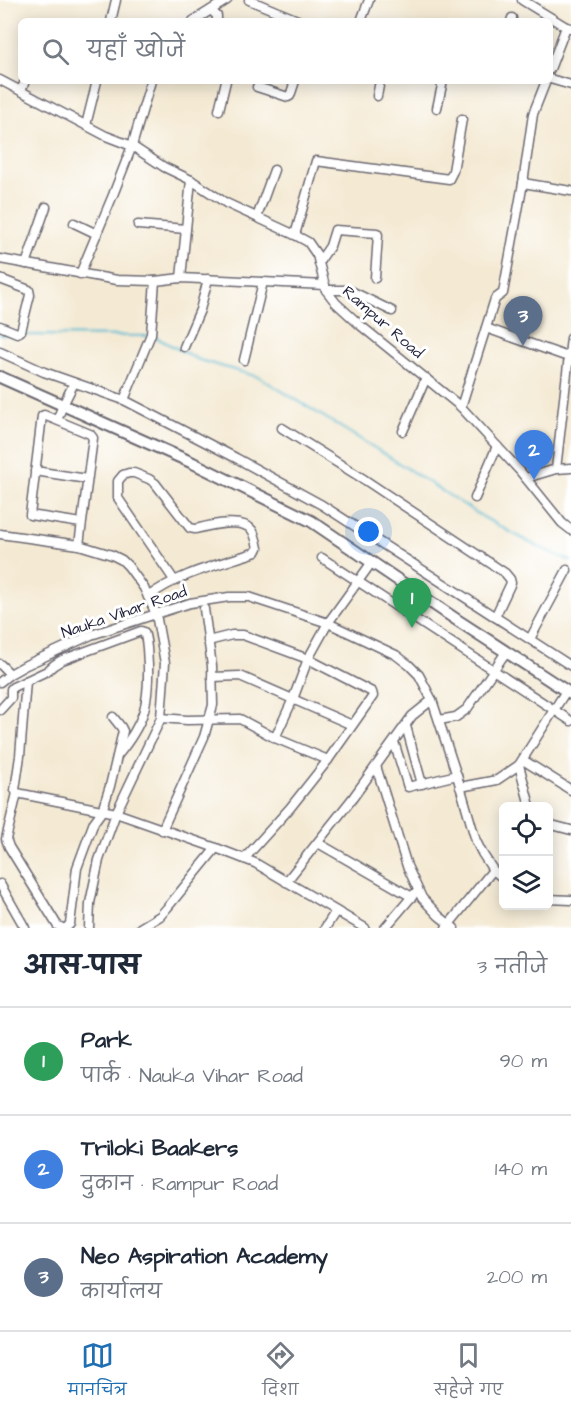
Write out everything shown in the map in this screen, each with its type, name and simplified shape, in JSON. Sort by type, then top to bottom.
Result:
[{"type":"main road","points":[[0,377],[193,463],[311,521],[569,693]]},
{"type":"street","points":[[112,18],[116,0]]},
{"type":"street","points":[[198,18],[227,0]]},
{"type":"street","points":[[249,0],[293,18]]},
{"type":"street","points":[[362,18],[369,0]]},
{"type":"street","points":[[522,0],[552,18]]},
{"type":"street","points":[[211,10],[217,18]]},
{"type":"street","points":[[553,19],[568,28],[553,62]]},
{"type":"street","name":"Rampur Road","points":[[0,80],[132,146],[226,203],[308,242],[317,255],[325,287],[336,303],[461,407],[526,478],[562,524],[571,531]]},
{"type":"street","points":[[553,80],[571,85]]},
{"type":"street","points":[[21,91],[24,84]]},
{"type":"street","points":[[86,125],[96,84]]},
{"type":"street","points":[[80,274],[132,146],[150,84]]},
{"type":"street","points":[[219,110],[225,84]]},
{"type":"street","points":[[258,87],[289,97],[294,84]]},
{"type":"street","points":[[377,96],[379,84]]},
{"type":"street","points":[[437,108],[442,84]]},
{"type":"street","points":[[461,407],[495,299],[504,293],[533,114],[545,84]]},
{"type":"street","points":[[295,235],[316,161],[449,179],[452,176],[462,120]]},
{"type":"street","points":[[257,217],[274,170]]},
{"type":"street","points":[[181,278],[191,180]]},
{"type":"street","points":[[523,183],[571,191]]},
{"type":"street","points":[[26,264],[46,207]]},
{"type":"street","points":[[74,223],[97,234]]},
{"type":"street","points":[[138,225],[186,229]]},
{"type":"street","points":[[319,262],[330,246],[335,230],[377,233],[375,278]]},
{"type":"street","points":[[0,260],[117,280],[208,279],[349,290],[392,311]]},
{"type":"street","points":[[0,279],[29,290],[30,295],[21,331],[17,333],[0,326]]},
{"type":"street","points":[[184,347],[200,310],[208,279]]},
{"type":"street","points":[[123,400],[149,338],[155,281]]},
{"type":"street","points":[[244,360],[263,282]]},
{"type":"street","points":[[486,328],[568,357]]},
{"type":"street","points":[[556,469],[567,415],[568,357],[571,338]]},
{"type":"street","points":[[0,352],[44,372],[123,400],[322,505],[571,666]]},
{"type":"street","points":[[403,431],[426,378]]},
{"type":"street","points":[[57,420],[74,382]]},
{"type":"street","points":[[79,545],[93,438],[92,435],[46,415],[42,416],[30,515],[81,523]]},
{"type":"street","points":[[282,428],[506,573],[511,583],[495,617]]},
{"type":"street","points":[[475,498],[497,446]]},
{"type":"street","points":[[526,478],[556,469],[571,468]]},
{"type":"street","points":[[35,471],[87,479]]},
{"type":"street","points":[[148,597],[174,580],[256,552],[258,548],[252,531],[247,526],[232,523],[190,528],[155,483],[134,473],[123,475],[118,481],[118,498],[174,580]]},
{"type":"street","points":[[0,534],[79,545],[122,560],[144,588],[156,614],[165,663],[161,718],[116,813],[99,860],[90,903],[88,928]]},
{"type":"street","points":[[322,558],[571,721]]},
{"type":"street","points":[[275,738],[308,659],[328,623],[372,562]]},
{"type":"street","points":[[530,639],[567,570]]},
{"type":"street","name":"Nauka Vihar Road","points":[[0,682],[26,665],[91,635],[190,603],[230,597],[249,597],[328,623],[396,655],[419,675],[439,720],[476,841],[493,870],[499,875]]},
{"type":"street","points":[[162,830],[204,737],[213,705],[204,609]]},
{"type":"street","points":[[0,710],[11,698],[13,687],[47,671],[62,660],[139,631],[144,632],[148,685],[145,711],[137,729],[118,755]]},
{"type":"street","points":[[208,641],[232,635],[243,635],[308,659],[373,694],[328,760],[244,860]]},
{"type":"street","points":[[439,720],[456,717],[467,709],[506,652]]},
{"type":"street","points":[[0,664],[10,674]]},
{"type":"street","points":[[212,677],[240,676],[352,725]]},
{"type":"street","points":[[6,839],[17,793],[15,790],[26,681]]},
{"type":"street","points":[[460,787],[497,780],[521,763],[554,710],[569,693]]},
{"type":"street","points":[[286,882],[318,843],[412,716],[432,700]]},
{"type":"street","points":[[0,829],[57,925],[64,928],[70,924],[77,868],[94,822],[102,811],[115,770],[123,731],[113,717]]},
{"type":"street","points":[[161,718],[187,720],[240,718],[275,738],[328,760]]},
{"type":"street","points":[[406,726],[422,784]]},
{"type":"street","points":[[394,742],[407,786],[410,788],[457,775]]},
{"type":"street","points":[[521,763],[571,790]]},
{"type":"street","points":[[521,763],[529,802]]},
{"type":"street","points":[[376,766],[407,866],[418,890],[422,898],[450,927],[493,870]]},
{"type":"street","points":[[17,793],[116,813],[216,848],[255,864],[365,928]]},
{"type":"street","points":[[553,825],[571,830]]},
{"type":"street","points":[[318,843],[412,897]]},
{"type":"street","points":[[140,928],[160,916],[216,848]]},
{"type":"street","points":[[0,884],[4,897],[25,928]]},
{"type":"street","points":[[385,928],[418,890]]},
{"type":"street","points":[[553,899],[571,900]]},
{"type":"street","points":[[325,928],[336,911]]},
{"type":"waterway","points":[[0,335],[12,335]]},
{"type":"waterway","points":[[21,335],[147,336]]},
{"type":"waterway","points":[[153,336],[199,360],[259,377],[483,517],[536,546],[571,561]]},
{"type":"place","name":"Neo Aspiration Academy","points":[[523,346]]},
{"type":"place","name":"Triloki Baakers","points":[[534,480]]},
{"type":"place","name":"Park","points":[[412,628]]}]
